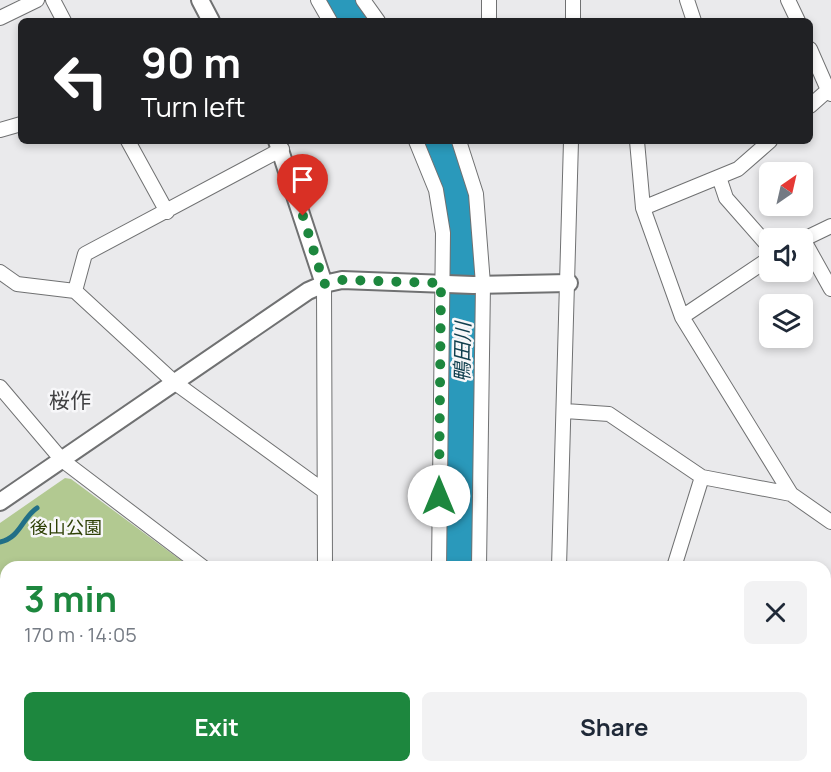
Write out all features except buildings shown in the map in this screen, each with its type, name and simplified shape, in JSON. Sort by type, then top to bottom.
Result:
[{"type":"street","points":[[0,18],[37,0]]},
{"type":"street","points":[[53,0],[62,18]]},
{"type":"street","points":[[200,0],[209,18]]},
{"type":"street","points":[[318,0],[328,18]]},
{"type":"street","points":[[363,0],[376,18]]},
{"type":"street","points":[[489,0],[489,18]]},
{"type":"street","points":[[573,0],[573,18]]},
{"type":"street","points":[[687,0],[693,18]]},
{"type":"street","points":[[788,0],[797,18]]},
{"type":"street","points":[[813,54],[830,91],[813,104]]},
{"type":"street","points":[[0,130],[18,125]]},
{"type":"street","points":[[130,144],[167,212]]},
{"type":"street","points":[[417,144],[441,210],[443,232],[439,561]]},
{"type":"street","points":[[460,144],[476,194],[479,561]]},
{"type":"street","points":[[559,561],[569,283],[571,144]]},
{"type":"street","points":[[637,144],[643,208],[682,316],[791,494],[831,522]]},
{"type":"street","points":[[643,208],[738,169],[767,144]]},
{"type":"street","points":[[75,291],[85,254],[167,212],[279,145],[324,284],[325,561]]},
{"type":"street","points":[[719,177],[726,198],[759,236]]},
{"type":"street","points":[[813,234],[831,226]]},
{"type":"street","points":[[813,257],[831,289]]},
{"type":"street","points":[[682,316],[759,265]]},
{"type":"street","points":[[0,272],[17,284],[75,291],[174,382],[324,491]]},
{"type":"street","points":[[0,502],[308,291],[324,284],[342,280],[444,284],[569,283]]},
{"type":"street","points":[[0,387],[62,460],[195,561]]},
{"type":"street","points":[[565,411],[609,414],[702,477],[791,494]]},
{"type":"street","points":[[676,561],[702,477]]},
{"type":"green space","name":"後山公園","points":[[65,478],[71,479],[182,561],[0,561],[0,523]]},
{"type":"waterway","name":"鴨田川","points":[[341,0],[351,18]]},
{"type":"waterway","name":"鴨田川","points":[[441,144],[457,194],[463,251],[459,561]]},
{"type":"waterway","points":[[0,542],[7,540],[17,532],[37,508]]},
{"type":"district","name":"桜作","points":[[70,400]]},
{"type":"route","points":[[303,216],[324,284],[342,280],[441,283],[439,496]]}]
